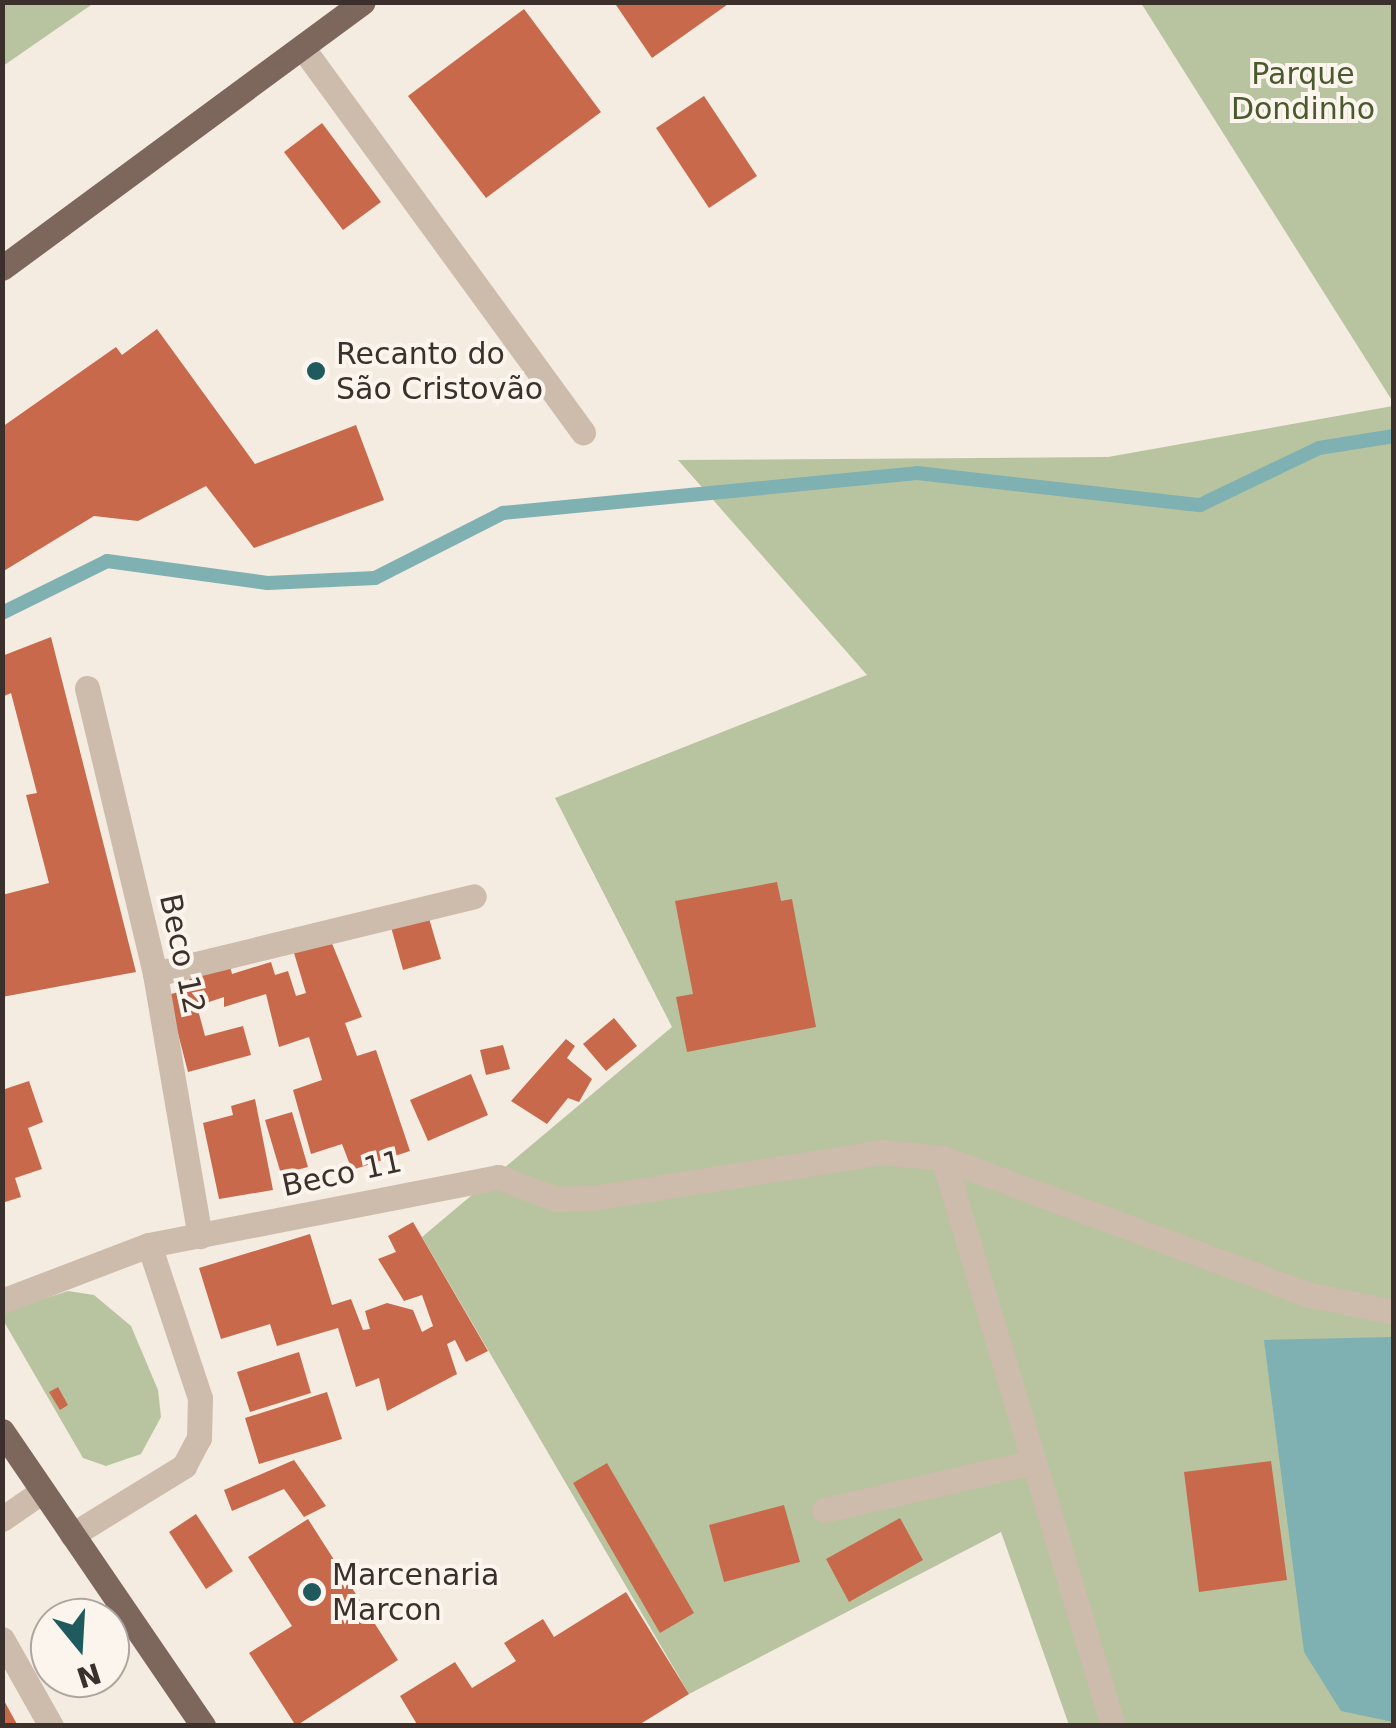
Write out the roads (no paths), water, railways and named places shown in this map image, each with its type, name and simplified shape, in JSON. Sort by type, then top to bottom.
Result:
[{"type":"main road","points":[[2,268],[363,2]]},
{"type":"main road","points":[[2,1431],[203,1726]]},
{"type":"street","points":[[302,47],[583,434]]},
{"type":"street","name":"Beco 12","points":[[87,688],[155,974],[200,1236]]},
{"type":"street","points":[[155,974],[474,896]]},
{"type":"street","name":"Beco 11","points":[[2,1301],[149,1245],[498,1177],[556,1199],[593,1198],[882,1152],[944,1158]]},
{"type":"street","points":[[944,1158],[1306,1294],[1394,1312]]},
{"type":"street","points":[[944,1158],[1029,1463],[1113,1726]]},
{"type":"street","points":[[72,1535],[184,1466],[199,1438],[200,1398],[149,1245]]},
{"type":"street","points":[[824,1510],[1029,1463]]},
{"type":"street","points":[[2,1519],[40,1492]]},
{"type":"street","points":[[2,1638],[52,1726]]},
{"type":"water","points":[[1394,1337],[1393,1722],[1341,1711],[1304,1652],[1264,1340]]},
{"type":"waterway","points":[[2,613],[107,561],[268,583],[375,578],[503,513],[917,473],[1200,505],[1319,448],[1394,436]]},
{"type":"place","name":"Recanto do São Cristovão","points":[[316,371]]},
{"type":"place","name":"Marcenaria Marcon","points":[[312,1592]]},
{"type":"park label","name":"Parque Dondinho","points":[[1303,91]]}]
